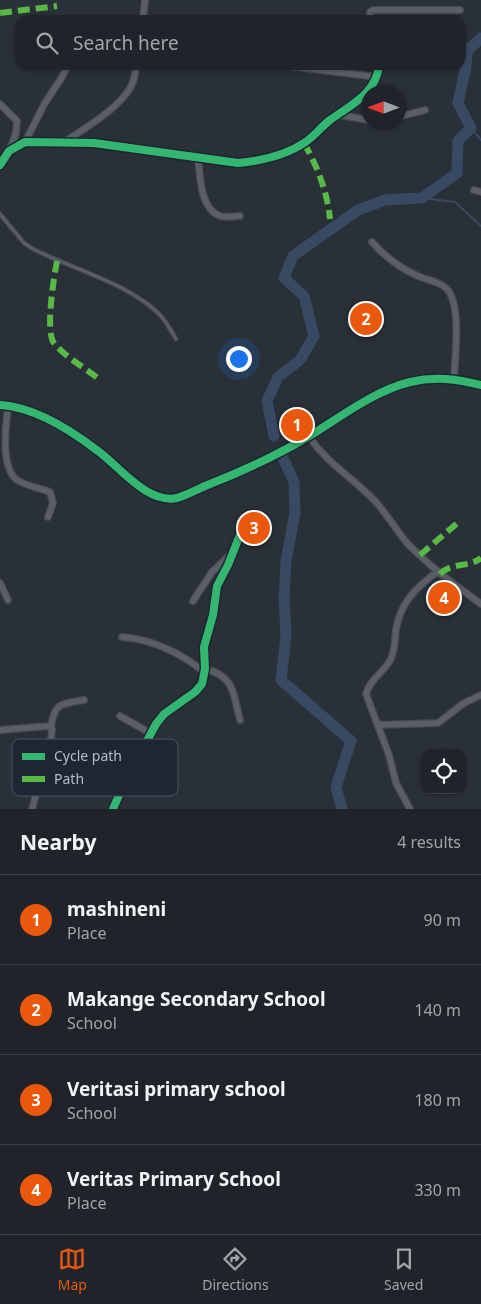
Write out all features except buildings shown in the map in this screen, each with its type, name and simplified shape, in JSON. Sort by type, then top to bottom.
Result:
[{"type":"street","points":[[144,15],[145,0]]},
{"type":"street","points":[[370,15],[370,12],[373,10],[460,10]]},
{"type":"street","points":[[25,142],[45,102],[66,70]]},
{"type":"street","points":[[64,142],[94,122],[129,90],[133,84],[135,70]]},
{"type":"street","points":[[321,70],[377,77]]},
{"type":"street","points":[[9,151],[25,142],[64,142],[110,144],[238,163],[258,160],[304,143],[329,121],[340,115],[368,93],[377,77],[378,70]]},
{"type":"street","points":[[0,104],[17,121],[16,134],[9,151],[0,165]]},
{"type":"street","points":[[406,116],[425,110]]},
{"type":"street","points":[[340,115],[361,119]]},
{"type":"street","points":[[198,158],[200,182],[211,208],[221,216],[240,216]]},
{"type":"street","points":[[474,190],[481,192]]},
{"type":"street","points":[[372,242],[380,251],[409,271],[439,284],[450,294],[455,319],[454,378]]},
{"type":"street","points":[[0,405],[34,414],[62,427],[98,451],[140,486],[158,496],[177,498],[230,476],[308,437],[355,408],[396,387],[425,380],[454,378],[481,384]]},
{"type":"street","points":[[8,406],[5,447],[8,469],[18,481],[50,492],[53,503],[48,517]]},
{"type":"street","points":[[308,437],[330,462],[370,496],[407,542],[438,571],[481,604]]},
{"type":"street","points":[[147,739],[164,714],[195,692],[202,684],[205,671],[204,646],[213,614],[214,595],[242,527],[252,517]]},
{"type":"street","points":[[192,601],[212,572],[233,552]]},
{"type":"street","points":[[410,809],[396,783],[366,694],[368,687],[392,656],[400,615],[407,599],[412,592],[438,571]]},
{"type":"street","points":[[0,583],[8,600]]},
{"type":"street","points":[[122,637],[146,640],[188,659],[205,671],[222,674],[234,694],[240,720]]},
{"type":"street","points":[[378,725],[438,723],[464,703],[481,695]]},
{"type":"street","points":[[51,739],[51,726],[56,708],[62,704],[84,700]]},
{"type":"street","points":[[120,716],[150,733]]},
{"type":"street","points":[[0,730],[51,726]]},
{"type":"street","points":[[32,809],[36,796]]},
{"type":"street","points":[[113,809],[119,796]]},
{"type":"lane","points":[[0,214],[24,243],[33,249],[126,291],[153,308],[166,322],[176,339]]},
{"type":"waterway","points":[[466,66],[467,51],[481,38]]},
{"type":"waterway","points":[[274,436],[267,401],[278,377],[300,360],[314,336],[304,296],[284,278],[293,256],[358,210],[385,200],[422,198],[457,173],[458,141],[471,128],[458,103],[465,70]]},
{"type":"waterway","points":[[471,128],[481,140]]},
{"type":"waterway","points":[[422,198],[455,202],[481,226]]},
{"type":"waterway","points":[[283,458],[294,482],[295,513],[286,561],[284,598],[286,635],[281,680],[351,741],[336,787],[342,809]]},
{"type":"marked path","points":[[0,13],[57,6]]},
{"type":"marked path","points":[[304,143],[314,161],[321,180],[327,199],[330,219]]},
{"type":"marked path","points":[[57,261],[50,316],[51,337],[64,353],[100,380]]},
{"type":"marked path","points":[[420,555],[461,520]]},
{"type":"marked path","points":[[440,574],[450,568],[471,563],[481,558]]},
{"type":"cycle path","points":[[0,165],[9,151],[25,142],[94,143],[238,163],[272,157],[304,143],[330,120],[362,97],[373,84],[378,70]]},
{"type":"cycle path","points":[[0,405],[26,410],[52,421],[88,443],[134,483],[145,490],[166,498],[177,498],[272,456],[311,435],[346,412],[397,386],[419,380],[437,379],[481,385]]},
{"type":"cycle path","points":[[148,739],[164,714],[195,692],[202,684],[205,669],[204,647],[213,615],[217,586],[228,565],[243,527],[252,517]]},
{"type":"cycle path","points":[[113,809],[119,796]]},
{"type":"place","name":"Makange Secondary School","points":[[366,319]]},
{"type":"place","name":"mashineni","points":[[297,425]]},
{"type":"place","name":"Veritasi primary school","points":[[254,528]]},
{"type":"place","name":"Veritas Primary School","points":[[444,598]]}]
